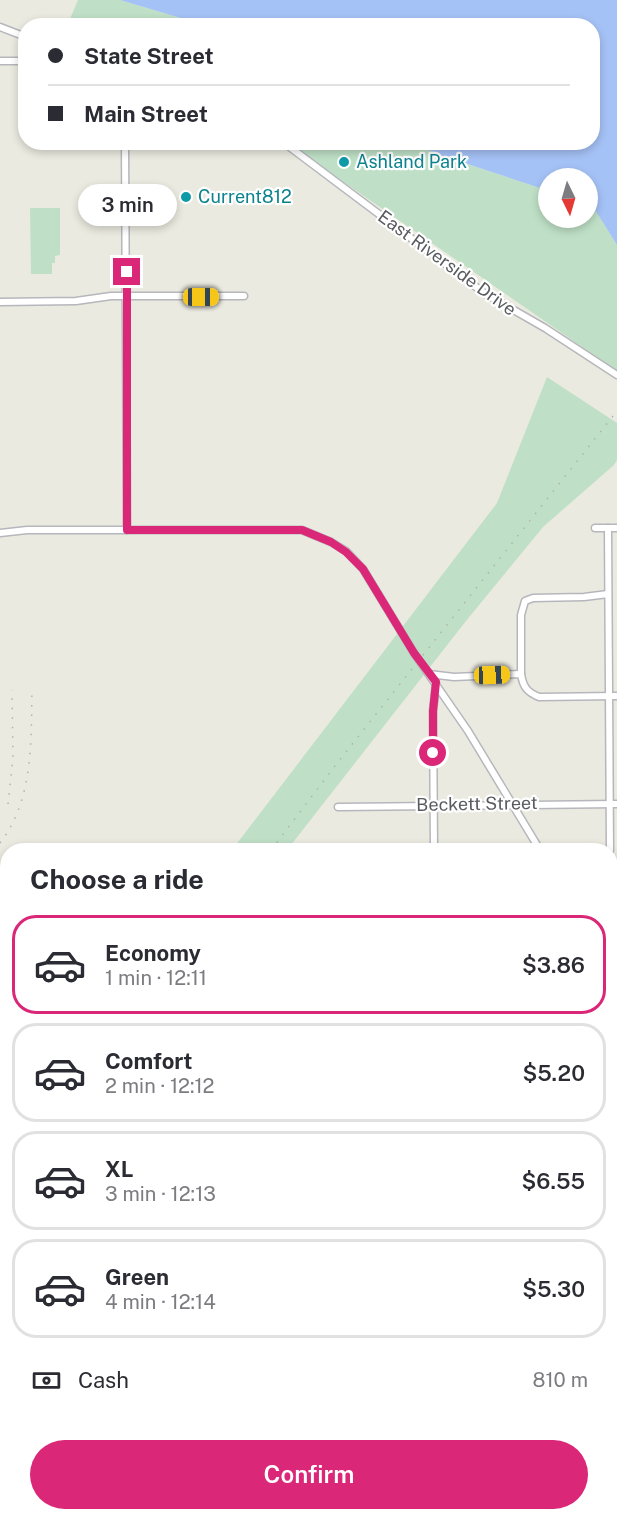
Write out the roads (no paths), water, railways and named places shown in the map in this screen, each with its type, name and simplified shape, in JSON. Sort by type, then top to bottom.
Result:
[{"type":"street","points":[[0,27],[18,34]]},
{"type":"street","points":[[0,61],[18,61]]},
{"type":"street","points":[[125,150],[127,530]]},
{"type":"street","name":"East Riverside Drive","points":[[294,150],[484,293],[545,328],[617,375]]},
{"type":"street","points":[[0,302],[76,301],[97,297],[244,296]]},
{"type":"street","points":[[596,528],[617,528]]},
{"type":"street","points":[[608,528],[614,804],[611,843]]},
{"type":"street","points":[[0,533],[27,530],[302,530],[331,542],[346,552],[363,569],[536,843]]},
{"type":"street","points":[[608,594],[532,598],[525,601],[522,608],[521,674],[523,686],[531,694],[539,697],[613,696]]},
{"type":"street","points":[[429,674],[454,677],[521,674]]},
{"type":"street","points":[[434,843],[433,711],[436,682]]},
{"type":"street","name":"Beckett Street","points":[[338,807],[434,804],[614,804]]},
{"type":"water","points":[[120,0],[617,0],[617,245],[598,215],[598,168],[538,168],[538,187],[429,150],[600,150],[600,18],[180,18]]},
{"type":"railway","points":[[276,843],[617,411]]},
{"type":"railway","points":[[0,843],[11,826],[25,788],[30,748],[32,688]]},
{"type":"railway","points":[[8,804],[13,758],[12,690]]},
{"type":"place","name":"Ashland Park","points":[[344,162]]},
{"type":"place","name":"Current812","points":[[186,197]]}]
